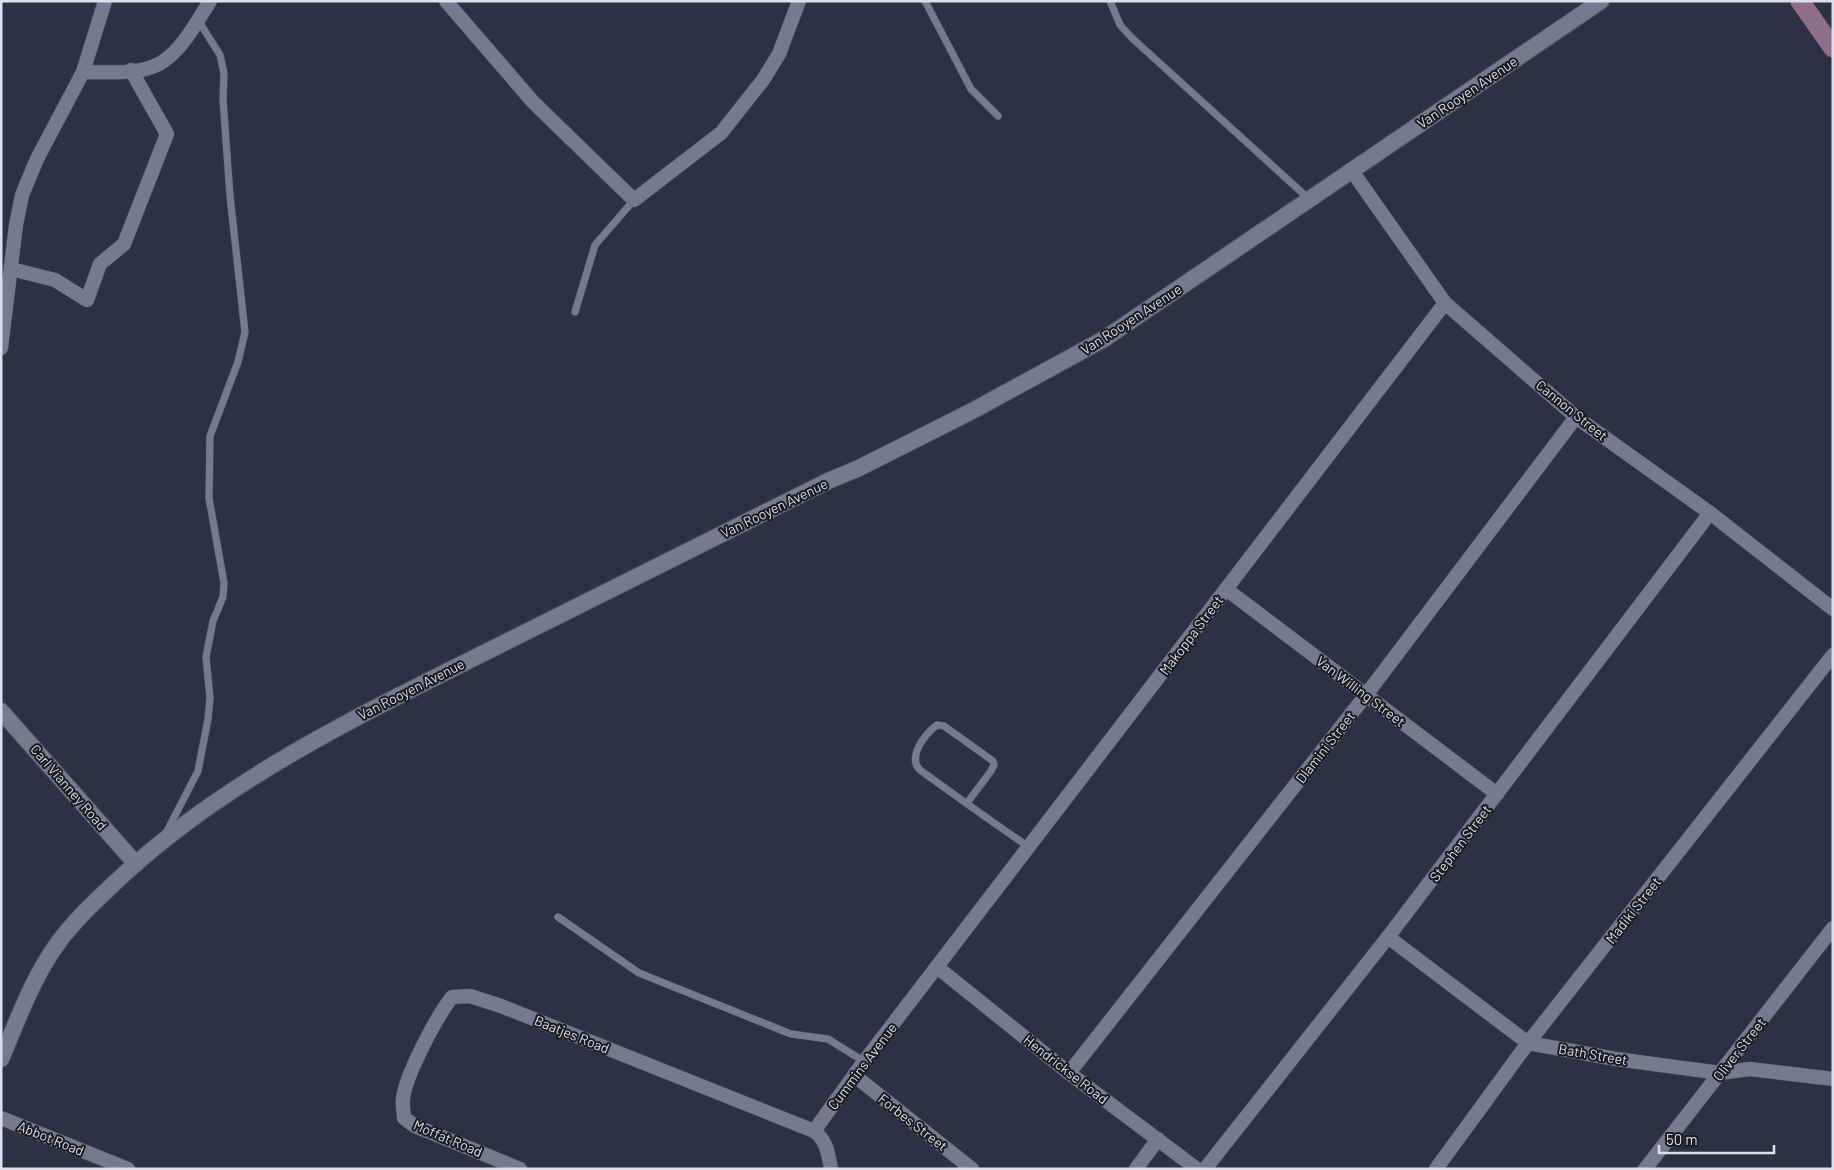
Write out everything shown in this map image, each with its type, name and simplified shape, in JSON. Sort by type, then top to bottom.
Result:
[{"type":"main road","points":[[1800,1],[1833,48]]},
{"type":"street","points":[[1,348],[6,264],[13,251],[22,195],[37,159],[83,72],[105,1]]},
{"type":"street","points":[[83,72],[131,70],[159,64],[179,47],[210,1]]},
{"type":"street","points":[[446,1],[533,102],[634,200],[721,133],[763,80],[779,54],[799,1]]},
{"type":"street","name":"Van Rooyen Avenue","points":[[1,1059],[24,1003],[59,942],[136,864],[161,843],[237,787],[370,709],[821,485],[859,468],[1053,368],[1104,339],[1601,1]]},
{"type":"street","points":[[6,264],[55,280],[87,300],[100,264],[124,244],[167,134],[131,70]]},
{"type":"street","name":"Cannon Street","points":[[1352,170],[1444,303],[1576,417],[1710,513],[1833,609]]},
{"type":"street","name":"Makoppa Street","points":[[937,967],[1444,303]]},
{"type":"street","name":"Dlamini Street","points":[[1069,1072],[1366,695],[1576,417]]},
{"type":"street","name":"Stephen Street","points":[[1205,1169],[1388,937],[1710,513]]},
{"type":"street","name":"Van Willing Street","points":[[1226,589],[1497,794]]},
{"type":"street","name":"Madiki Street","points":[[1436,1169],[1528,1043],[1833,655]]},
{"type":"street","name":"Carl Vianney Road","points":[[1,711],[136,864]]},
{"type":"street","name":"Oliver Street","points":[[1645,1169],[1833,928]]},
{"type":"street","name":"Bath Street","points":[[1388,937],[1528,1043],[1616,1059],[1720,1073],[1750,1069],[1833,1079]]},
{"type":"street","name":"Hendrickse Road","points":[[937,967],[1069,1072],[1197,1169]]},
{"type":"street","name":"Cummins Avenue","points":[[814,1130],[937,967]]},
{"type":"street","name":"Baatjes Road","points":[[404,1118],[403,1098],[408,1080],[444,1008],[452,997],[470,996],[501,1006],[814,1130]]},
{"type":"street","name":"Forbes Street","points":[[854,1076],[972,1169]]},
{"type":"street","name":"Abbot Road","points":[[1,1118],[128,1169]]},
{"type":"street","name":"Moffat Road","points":[[404,1118],[415,1126],[520,1169]]},
{"type":"street","points":[[814,1130],[826,1145],[831,1169]]},
{"type":"street","points":[[1136,1169],[1158,1139]]},
{"type":"lane","points":[[925,1],[971,89],[983,104],[998,116]]},
{"type":"lane","points":[[1110,1],[1120,25],[1132,38],[1309,199]]},
{"type":"lane","points":[[161,843],[198,770],[208,719],[210,698],[206,656],[214,621],[223,598],[224,583],[210,498],[210,436],[238,362],[245,332],[230,196],[223,99],[224,73],[220,55],[198,20]]},
{"type":"lane","points":[[575,312],[595,245],[634,200]]},
{"type":"lane","points":[[967,803],[991,771],[994,765],[993,761],[944,726],[937,726],[916,752],[916,766],[967,803],[1029,847]]},
{"type":"lane","points":[[558,917],[639,972],[791,1034],[828,1039],[865,1062]]}]
